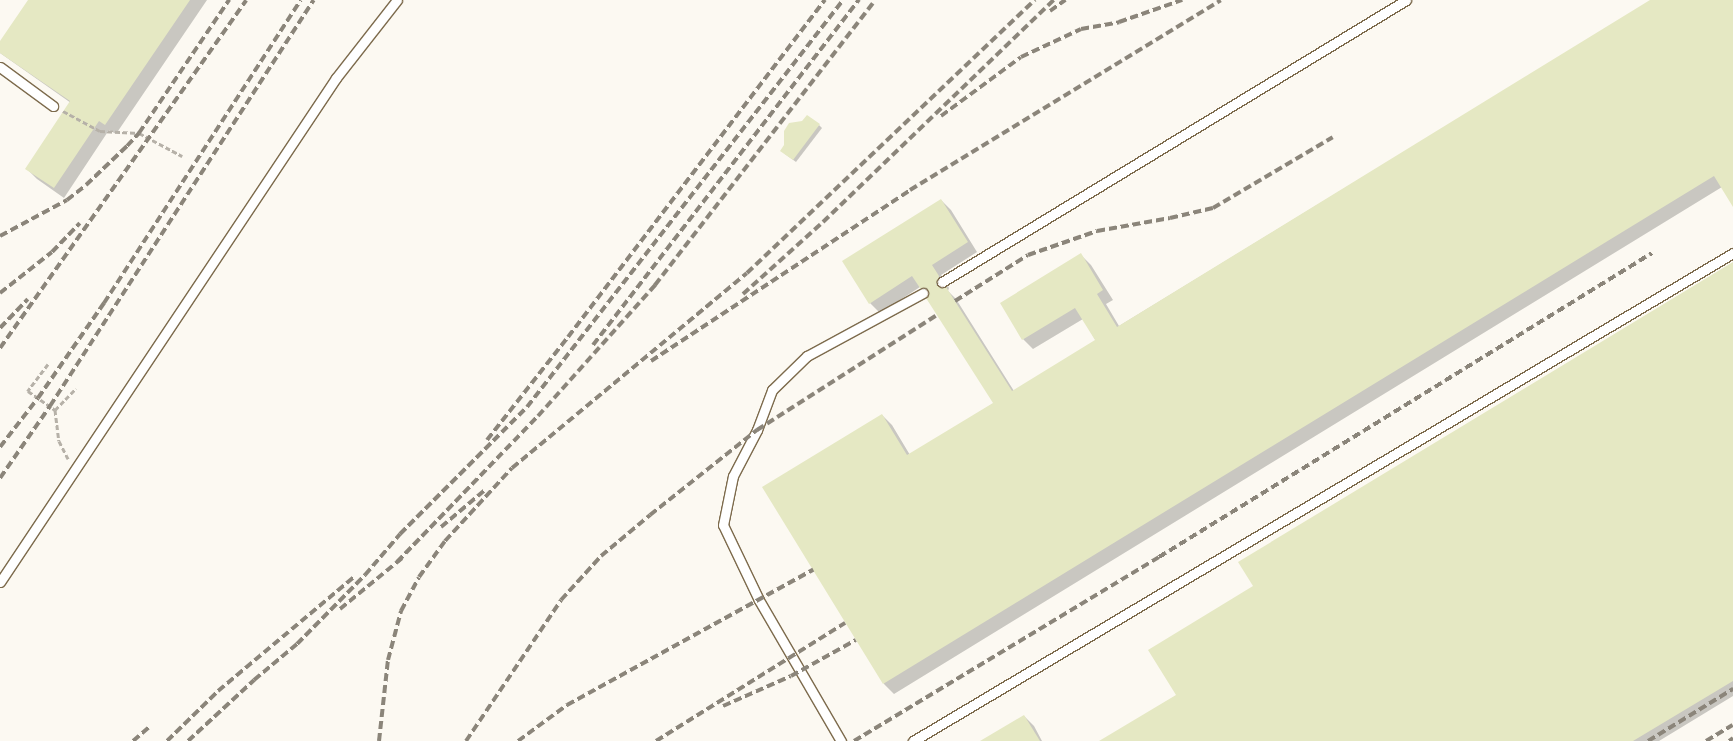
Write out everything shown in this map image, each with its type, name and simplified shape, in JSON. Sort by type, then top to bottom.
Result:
[{"type":"lane","points":[[0,582],[336,78],[397,0]]},
{"type":"lane","points":[[942,282],[1406,0]]},
{"type":"lane","points":[[0,67],[53,106]]},
{"type":"lane","points":[[913,741],[1733,253]]},
{"type":"lane","points":[[841,741],[759,600],[723,525],[733,476],[757,430],[772,390],[807,356],[923,293]]},
{"type":"path","points":[[53,106],[100,131],[139,133],[182,156]]},
{"type":"path","points":[[48,364],[28,391],[55,410]]},
{"type":"path","points":[[75,470],[58,441],[55,410],[76,388]]},
{"type":"building","points":[[28,0],[190,0],[105,125],[99,121],[54,188],[25,169],[70,101],[0,53],[0,41]]},
{"type":"building","points":[[1650,0],[1733,0],[1733,207],[1714,176],[883,684],[762,487],[882,414],[907,455],[993,403],[926,298],[929,294],[927,288],[920,288],[912,276],[869,304],[842,261],[941,199],[968,242],[932,265],[939,276],[936,285],[942,288],[946,287],[1012,391],[1095,340],[1075,308],[1022,340],[1000,303],[1081,253],[1103,290],[1097,294],[1117,327]]},
{"type":"building","points":[[807,115],[820,124],[793,160],[780,151],[784,145],[784,131],[789,123],[802,121]]},
{"type":"building","points":[[1733,262],[1733,681],[1633,741],[1099,741],[1176,695],[1148,650],[1253,586],[1238,562]]},
{"type":"building","points":[[1024,715],[1040,741],[980,741]]},
{"type":"railway","points":[[0,236],[67,200],[86,185],[127,146],[139,133],[229,0]]},
{"type":"railway","points":[[0,348],[246,0]]},
{"type":"railway","points":[[0,447],[38,398],[104,303],[301,0]]},
{"type":"railway","points":[[0,478],[50,406],[314,0]]},
{"type":"railway","points":[[487,440],[825,0]]},
{"type":"railway","points":[[188,741],[254,680],[297,644],[365,575],[400,534],[527,407],[843,0]]},
{"type":"railway","points":[[593,345],[859,0]]},
{"type":"railway","points":[[397,562],[538,416],[655,285],[875,0]]},
{"type":"railway","points":[[379,741],[388,660],[401,611],[419,577],[445,541],[512,468],[747,273],[1035,0]]},
{"type":"railway","points":[[743,294],[823,222],[1054,0]]},
{"type":"railway","points":[[1050,11],[1065,0]]},
{"type":"railway","points":[[941,116],[1021,57],[1081,29],[1119,22],[1182,0]]},
{"type":"railway","points":[[651,361],[910,190],[1221,0]]},
{"type":"railway","points":[[955,301],[1028,255],[1097,231],[1213,208],[1333,137]]},
{"type":"railway","points":[[0,293],[52,252],[80,223]]},
{"type":"railway","points":[[854,741],[1159,557],[1652,253]]},
{"type":"railway","points":[[0,328],[28,299]]},
{"type":"railway","points":[[466,741],[561,600],[601,556],[757,430],[937,315]]},
{"type":"railway","points":[[441,527],[485,490]]},
{"type":"railway","points":[[340,609],[402,558]]},
{"type":"railway","points":[[518,741],[567,705],[813,570]]},
{"type":"railway","points":[[167,741],[218,691],[354,577]]},
{"type":"railway","points":[[656,741],[845,623]]},
{"type":"railway","points":[[723,706],[791,676],[856,640]]},
{"type":"railway","points":[[1648,741],[1733,689]]},
{"type":"railway","points":[[1706,741],[1733,725]]},
{"type":"railway","points":[[133,741],[150,726]]},
{"type":"railway","points":[[1729,741],[1733,738]]}]
